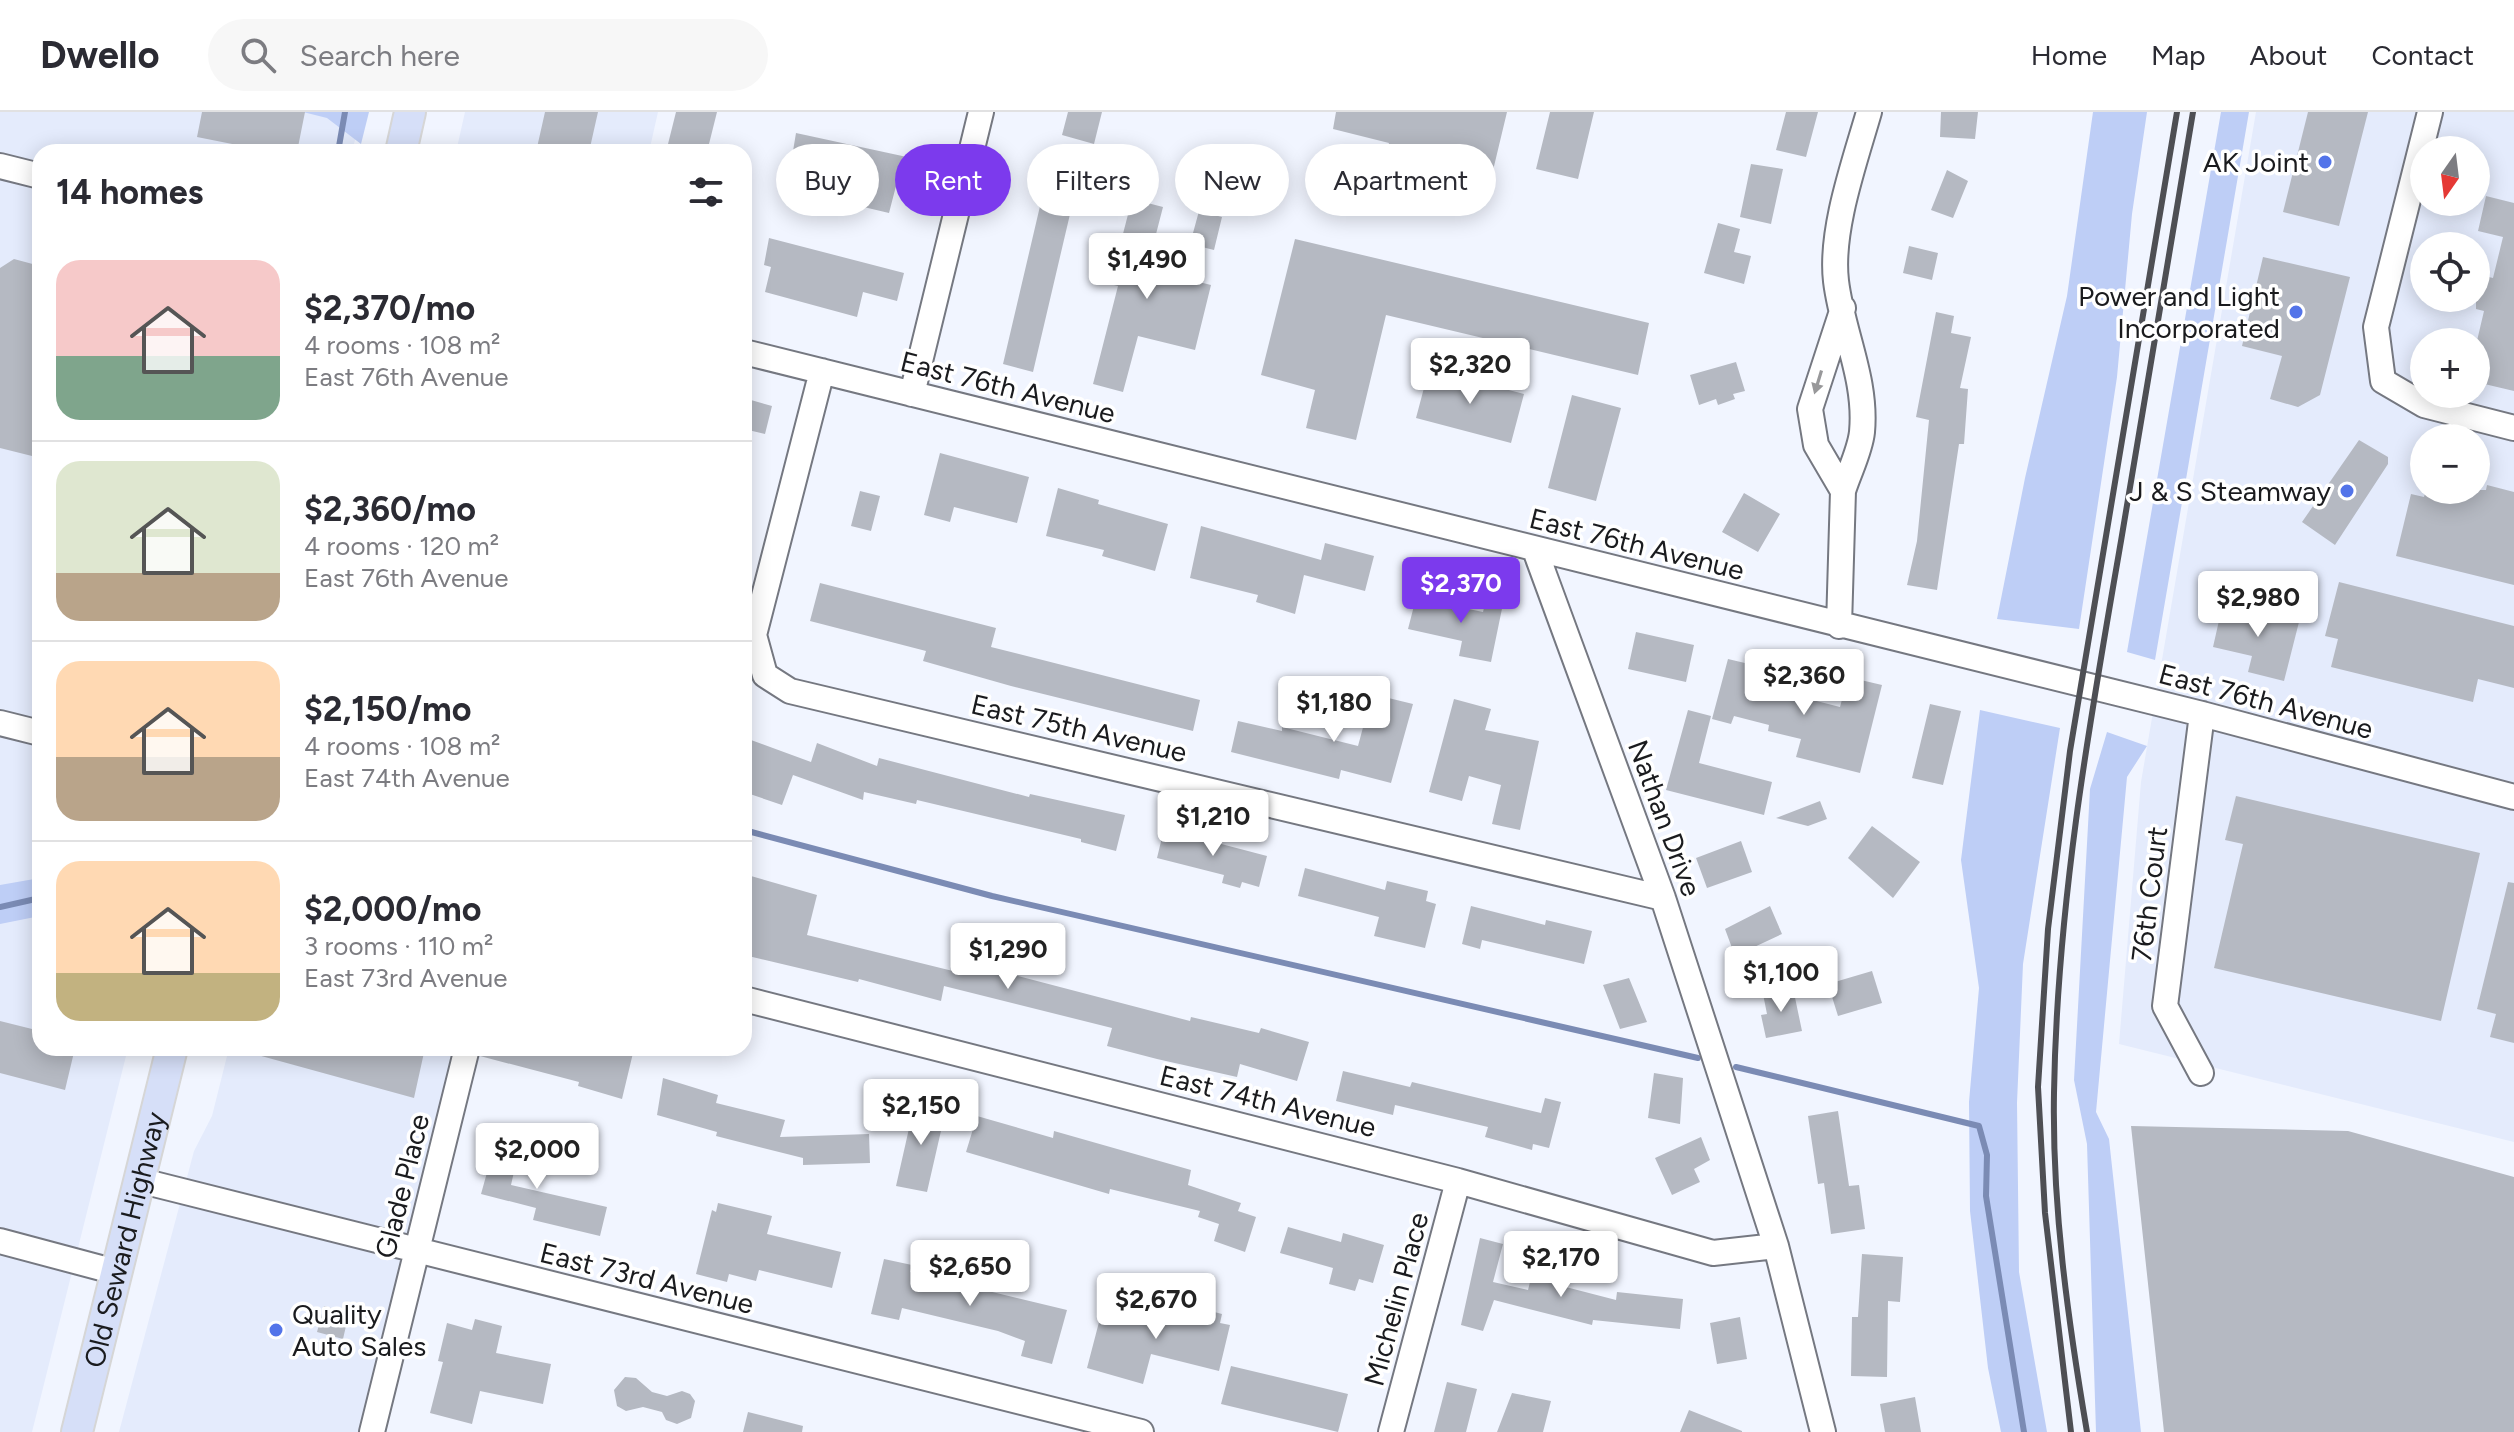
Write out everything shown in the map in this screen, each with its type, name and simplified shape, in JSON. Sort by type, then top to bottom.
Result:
[{"type":"main road","points":[[403,144],[410,112]]},
{"type":"main road","name":"Old Seward Highway","points":[[77,1432],[170,1056]]},
{"type":"street","points":[[912,394],[981,112]]},
{"type":"street","points":[[1839,626],[1843,491],[1862,434],[1862,422],[1861,386],[1836,279],[1843,204],[1869,112]]},
{"type":"street","points":[[2430,112],[2376,327],[2383,381],[2424,405],[2514,428]]},
{"type":"street","points":[[0,166],[32,174]]},
{"type":"street","points":[[1843,308],[1810,409],[1816,445],[1843,491]]},
{"type":"street","name":"East 76th Avenue","points":[[752,354],[2202,714],[2514,797]]},
{"type":"street","name":"East 75th Avenue","points":[[822,371],[754,635],[765,675],[790,691],[1663,898]]},
{"type":"street","name":"Nathan Drive","points":[[1535,550],[1663,898],[1776,1246],[1823,1432]]},
{"type":"street","name":"76th Court","points":[[2201,1073],[2165,1006],[2202,714]]},
{"type":"street","points":[[0,723],[32,731]]},
{"type":"street","name":"East 74th Avenue","points":[[752,1001],[1458,1181],[1713,1253],[1776,1246]]},
{"type":"street","name":"Glade Place","points":[[372,1432],[465,1056]]},
{"type":"street","name":"East 73rd Avenue","points":[[138,1180],[1141,1432]]},
{"type":"street","name":"Michelin Place","points":[[1391,1432],[1458,1181]]},
{"type":"street","points":[[0,1241],[116,1272]]},
{"type":"shaded area","points":[[0,112],[362,112],[354,144],[32,144],[32,1056],[126,1056],[32,1432],[0,1432]]},
{"type":"shaded area","points":[[303,112],[369,112],[361,144],[327,118]]},
{"type":"shaded area","points":[[465,112],[658,112],[651,144],[458,144]]},
{"type":"shaded area","points":[[2093,112],[2147,112],[2132,214],[2117,377],[2079,629],[1997,619],[2025,478],[2067,296]]},
{"type":"shaded area","points":[[2221,112],[2249,112],[2155,660],[2127,652]]},
{"type":"shaded area","points":[[2256,112],[2514,112],[2514,1142],[2119,1044],[2141,782]]},
{"type":"shaded area","points":[[1980,710],[2060,728],[2023,964],[2017,1103],[2019,1272],[2047,1432],[2001,1432],[1988,1368],[1970,1211],[1969,1102],[1979,988],[1961,860]]},
{"type":"shaded area","points":[[2107,732],[2147,746],[2127,777],[2096,1112],[2109,1139],[2141,1432],[2096,1432],[2087,1144],[2074,1080],[2090,789]]},
{"type":"shaded area","points":[[32,879],[32,918],[0,924],[0,885]]},
{"type":"shaded area","points":[[227,1056],[480,1056],[417,1252],[379,1432],[119,1432],[194,1151],[212,1116]]},
{"type":"building","points":[[202,112],[305,112],[299,144],[232,144],[197,137]]},
{"type":"building","points":[[545,112],[598,112],[591,144],[538,144]]},
{"type":"building","points":[[676,112],[717,112],[709,144],[668,144]]},
{"type":"building","points":[[1068,112],[1102,112],[1094,144],[1062,135]]},
{"type":"building","points":[[1336,112],[1507,112],[1496,158],[1496,144],[1389,144],[1333,129]]},
{"type":"building","points":[[1550,112],[1594,112],[1578,179],[1536,169]]},
{"type":"building","points":[[1786,112],[1818,112],[1806,157],[1776,150]]},
{"type":"building","points":[[1941,112],[1978,112],[1975,139],[1940,137]]},
{"type":"building","name":"AK Joint","points":[[2308,112],[2368,112],[2339,226],[2283,212]]},
{"type":"building","points":[[796,133],[847,144],[794,144]]},
{"type":"building","points":[[879,151],[895,154],[895,190],[889,213],[879,211]]},
{"type":"building","points":[[1751,164],[1783,169],[1771,224],[1740,217]]},
{"type":"building","points":[[1947,170],[1968,181],[1953,218],[1931,210]]},
{"type":"building","points":[[2490,197],[2514,203],[2514,391],[2490,385],[2490,328],[2480,328],[2484,312],[2490,312],[2490,277],[2493,278],[2503,237],[2478,231],[2481,216],[2490,216]]},
{"type":"building","points":[[1159,206],[1163,207],[1147,269],[1211,285],[1195,350],[1138,336],[1123,392],[1093,384],[1118,286],[1110,284],[1128,216],[1159,216]]},
{"type":"building","points":[[1038,216],[1070,216],[1033,372],[1003,364]]},
{"type":"building","points":[[1198,216],[1222,217],[1214,250],[1190,244]]},
{"type":"building","points":[[1718,223],[1740,229],[1734,252],[1751,256],[1744,284],[1704,273]]},
{"type":"building","points":[[769,238],[904,273],[897,301],[863,292],[857,317],[765,292],[771,267],[764,265]]},
{"type":"building","points":[[1295,239],[1649,323],[1638,375],[1386,315],[1356,440],[1306,428],[1315,390],[1261,375]]},
{"type":"building","points":[[1909,246],[1938,253],[1932,280],[1903,273]]},
{"type":"building","name":"Power and Light Incorporated","points":[[2263,257],[2350,277],[2320,395],[2298,407],[2270,399],[2282,356],[2242,346]]},
{"type":"building","points":[[14,259],[32,264],[32,456],[0,448],[0,268]]},
{"type":"building","points":[[1936,312],[1954,316],[1951,333],[1971,337],[1960,388],[1968,389],[1964,444],[1959,444],[1937,590],[1907,585],[1917,541],[1929,420],[1916,417]]},
{"type":"building","points":[[1736,362],[1745,391],[1733,394],[1735,399],[1718,405],[1716,399],[1699,405],[1690,375]]},
{"type":"building","points":[[1429,369],[1524,394],[1511,443],[1416,418]]},
{"type":"building","points":[[1572,395],[1621,408],[1596,501],[1548,488]]},
{"type":"building","points":[[752,400],[772,406],[765,434],[752,431]]},
{"type":"building","name":"J & S Steamway","points":[[2359,440],[2388,457],[2388,464],[2335,545],[2302,522]]},
{"type":"building","points":[[940,453],[1029,477],[1017,523],[954,507],[950,522],[924,515]]},
{"type":"building","points":[[2490,486],[2514,492],[2514,585],[2396,556],[2410,498],[2410,504],[2490,504]]},
{"type":"building","points":[[1058,488],[1099,500],[1098,504],[1168,524],[1155,571],[1102,556],[1104,550],[1046,536]]},
{"type":"building","points":[[860,491],[880,496],[871,531],[851,526]]},
{"type":"building","points":[[1744,493],[1780,514],[1758,552],[1722,532]]},
{"type":"building","points":[[1201,526],[1321,560],[1325,543],[1374,556],[1365,591],[1304,575],[1295,614],[1256,602],[1258,595],[1190,578]]},
{"type":"building","points":[[2339,582],[2514,626],[2514,688],[2478,679],[2473,702],[2331,667],[2338,639],[2325,636]]},
{"type":"building","points":[[820,583],[996,628],[991,647],[1200,700],[1193,731],[923,661],[926,651],[810,621]]},
{"type":"building","points":[[1487,595],[1504,599],[1491,662],[1459,656],[1462,641],[1408,629],[1416,598],[1483,612]]},
{"type":"building","points":[[2223,603],[2299,622],[2284,681],[2248,672],[2252,656],[2213,647]]},
{"type":"building","points":[[1636,632],[1694,645],[1686,682],[1628,669]]},
{"type":"building","points":[[1728,659],[1749,664],[1746,676],[1759,679],[1757,686],[1840,707],[1848,677],[1882,685],[1860,773],[1796,757],[1801,739],[1768,731],[1769,725],[1734,716],[1731,724],[1712,719]]},
{"type":"building","points":[[1372,694],[1413,704],[1391,783],[1341,770],[1339,779],[1231,752],[1238,721],[1282,731],[1282,727],[1358,746]]},
{"type":"building","points":[[1454,699],[1491,709],[1485,730],[1539,741],[1520,830],[1492,824],[1501,785],[1469,776],[1462,801],[1429,792]]},
{"type":"building","points":[[1930,704],[1961,711],[1943,785],[1912,778]]},
{"type":"building","points":[[1688,710],[1711,716],[1699,763],[1772,782],[1764,815],[1666,790]]},
{"type":"building","points":[[752,740],[811,762],[817,743],[877,766],[879,758],[1029,797],[1030,794],[1125,815],[1116,851],[1081,842],[1081,839],[917,800],[916,804],[864,792],[863,800],[793,775],[782,805],[752,795]]},
{"type":"building","points":[[2236,796],[2480,853],[2441,1021],[2214,968],[2243,844],[2225,840]]},
{"type":"building","points":[[1820,801],[1827,819],[1808,826],[1776,818]]},
{"type":"building","points":[[1872,826],[1920,862],[1893,898],[1848,858]]},
{"type":"building","points":[[1164,829],[1267,856],[1259,887],[1242,882],[1240,888],[1222,883],[1224,875],[1157,858]]},
{"type":"building","points":[[1741,841],[1752,872],[1707,888],[1696,858]]},
{"type":"building","points":[[1305,868],[1385,890],[1387,881],[1428,891],[1426,901],[1436,904],[1425,948],[1374,936],[1379,917],[1298,896]]},
{"type":"building","points":[[752,876],[817,895],[807,935],[969,975],[972,964],[1190,1021],[1191,1017],[1259,1033],[1261,1028],[1309,1042],[1297,1081],[1240,1064],[1237,1077],[1107,1046],[1112,1028],[944,986],[941,1001],[859,979],[858,982],[752,957]]},
{"type":"building","points":[[2508,882],[2514,883],[2514,1043],[2490,1037],[2496,1014],[2477,1009]]},
{"type":"building","points":[[1471,906],[1545,925],[1546,920],[1592,931],[1584,964],[1482,940],[1480,949],[1462,944]]},
{"type":"building","points":[[1770,906],[1782,934],[1735,956],[1725,929]]},
{"type":"building","points":[[1872,971],[1882,1003],[1838,1016],[1828,984]]},
{"type":"building","points":[[1629,978],[1647,1022],[1620,1029],[1603,985]]},
{"type":"building","points":[[1793,988],[1802,1031],[1766,1038],[1761,1015],[1767,1014],[1763,994]]},
{"type":"building","points":[[0,1021],[32,1029],[32,1056],[73,1056],[65,1090],[0,1073]]},
{"type":"building","points":[[261,1056],[423,1056],[414,1098]]},
{"type":"building","points":[[480,1056],[632,1056],[622,1099],[578,1086],[579,1082]]},
{"type":"building","points":[[1343,1071],[1410,1087],[1412,1082],[1541,1113],[1545,1098],[1561,1102],[1549,1148],[1533,1144],[1532,1150],[1485,1137],[1488,1127],[1395,1105],[1393,1115],[1336,1101]]},
{"type":"building","points":[[1654,1073],[1683,1078],[1680,1124],[1648,1118]]},
{"type":"building","points":[[663,1078],[718,1095],[716,1103],[785,1120],[780,1137],[869,1134],[870,1163],[803,1165],[803,1158],[716,1136],[717,1132],[657,1115]]},
{"type":"building","points":[[915,1102],[946,1109],[927,1192],[896,1186]]},
{"type":"building","points":[[1838,1111],[1849,1186],[1859,1185],[1865,1229],[1831,1234],[1824,1183],[1818,1184],[1808,1116]]},
{"type":"building","points":[[977,1116],[1053,1138],[1054,1131],[1191,1170],[1188,1185],[1241,1203],[1238,1211],[1256,1217],[1245,1252],[1214,1241],[1219,1224],[1198,1217],[1200,1211],[1110,1189],[1109,1194],[966,1152]]},
{"type":"building","points":[[500,1126],[523,1132],[511,1185],[607,1207],[600,1236],[533,1220],[536,1208],[481,1194]]},
{"type":"building","points":[[2131,1126],[2348,1131],[2514,1177],[2514,1432],[2164,1432]]},
{"type":"building","points":[[1701,1137],[1710,1160],[1694,1169],[1700,1182],[1672,1195],[1655,1158]]},
{"type":"building","points":[[718,1203],[772,1216],[767,1234],[841,1252],[832,1288],[759,1270],[756,1281],[729,1274],[727,1282],[696,1274],[712,1210],[716,1212]]},
{"type":"building","points":[[1288,1227],[1341,1242],[1343,1233],[1384,1245],[1373,1283],[1359,1279],[1355,1291],[1329,1284],[1333,1268],[1280,1253]]},
{"type":"building","points":[[1480,1238],[1503,1244],[1493,1282],[1528,1290],[1531,1278],[1616,1300],[1617,1292],[1683,1299],[1680,1329],[1593,1320],[1592,1325],[1494,1300],[1483,1331],[1461,1325]]},
{"type":"building","points":[[1862,1254],[1903,1257],[1900,1302],[1888,1301],[1887,1377],[1851,1376],[1852,1317],[1858,1317]]},
{"type":"building","points":[[884,1259],[912,1265],[910,1272],[1067,1310],[1052,1364],[1021,1356],[1025,1341],[998,1331],[902,1308],[899,1320],[871,1314]]},
{"type":"building","points":[[1104,1303],[1177,1322],[1180,1312],[1193,1315],[1195,1307],[1222,1314],[1220,1323],[1230,1325],[1219,1371],[1151,1354],[1143,1384],[1087,1368]]},
{"type":"building","points":[[324,1306],[349,1313],[343,1339],[317,1332]]},
{"type":"building","points":[[1740,1317],[1747,1359],[1717,1364],[1710,1323]]},
{"type":"building","points":[[475,1319],[502,1326],[496,1353],[551,1364],[543,1404],[480,1391],[472,1424],[430,1413],[443,1362],[438,1361],[447,1323],[472,1330]]},
{"type":"building","points":[[1231,1366],[1348,1394],[1338,1432],[1221,1404]]},
{"type":"building","points":[[625,1377],[636,1378],[652,1392],[667,1396],[682,1391],[690,1394],[695,1401],[691,1418],[677,1424],[666,1420],[662,1412],[643,1407],[626,1411],[617,1406],[614,1390]]},
{"type":"building","points":[[1447,1382],[1477,1389],[1466,1432],[1434,1432]]},
{"type":"building","points":[[1512,1393],[1551,1401],[1543,1432],[1497,1432]]},
{"type":"building","points":[[1915,1397],[1921,1432],[1885,1432],[1880,1404]]},
{"type":"building","points":[[1689,1410],[1742,1431],[1742,1432],[1680,1432]]},
{"type":"building","points":[[748,1412],[803,1426],[802,1432],[743,1432]]},
{"type":"waterway","points":[[339,144],[345,112]]},
{"type":"waterway","points":[[752,832],[992,896],[1698,1058]]},
{"type":"waterway","points":[[0,907],[32,900]]},
{"type":"waterway","points":[[1736,1067],[1979,1126],[1987,1155],[1986,1196],[2024,1432]]},
{"type":"railway","points":[[2071,1432],[2045,1213],[2038,1087],[2048,929],[2070,751],[2177,112]]},
{"type":"railway","points":[[2087,1432],[2068,1306],[2056,1178],[2054,1093],[2061,954],[2087,747],[2193,112]]},
{"type":"place","name":"AK Joint","points":[[2325,162]]},
{"type":"place","name":"Power and Light Incorporated","points":[[2296,312]]},
{"type":"place","name":"J & S Steamway","points":[[2347,491]]},
{"type":"place","name":"Quality Auto Sales","points":[[276,1330]]}]
